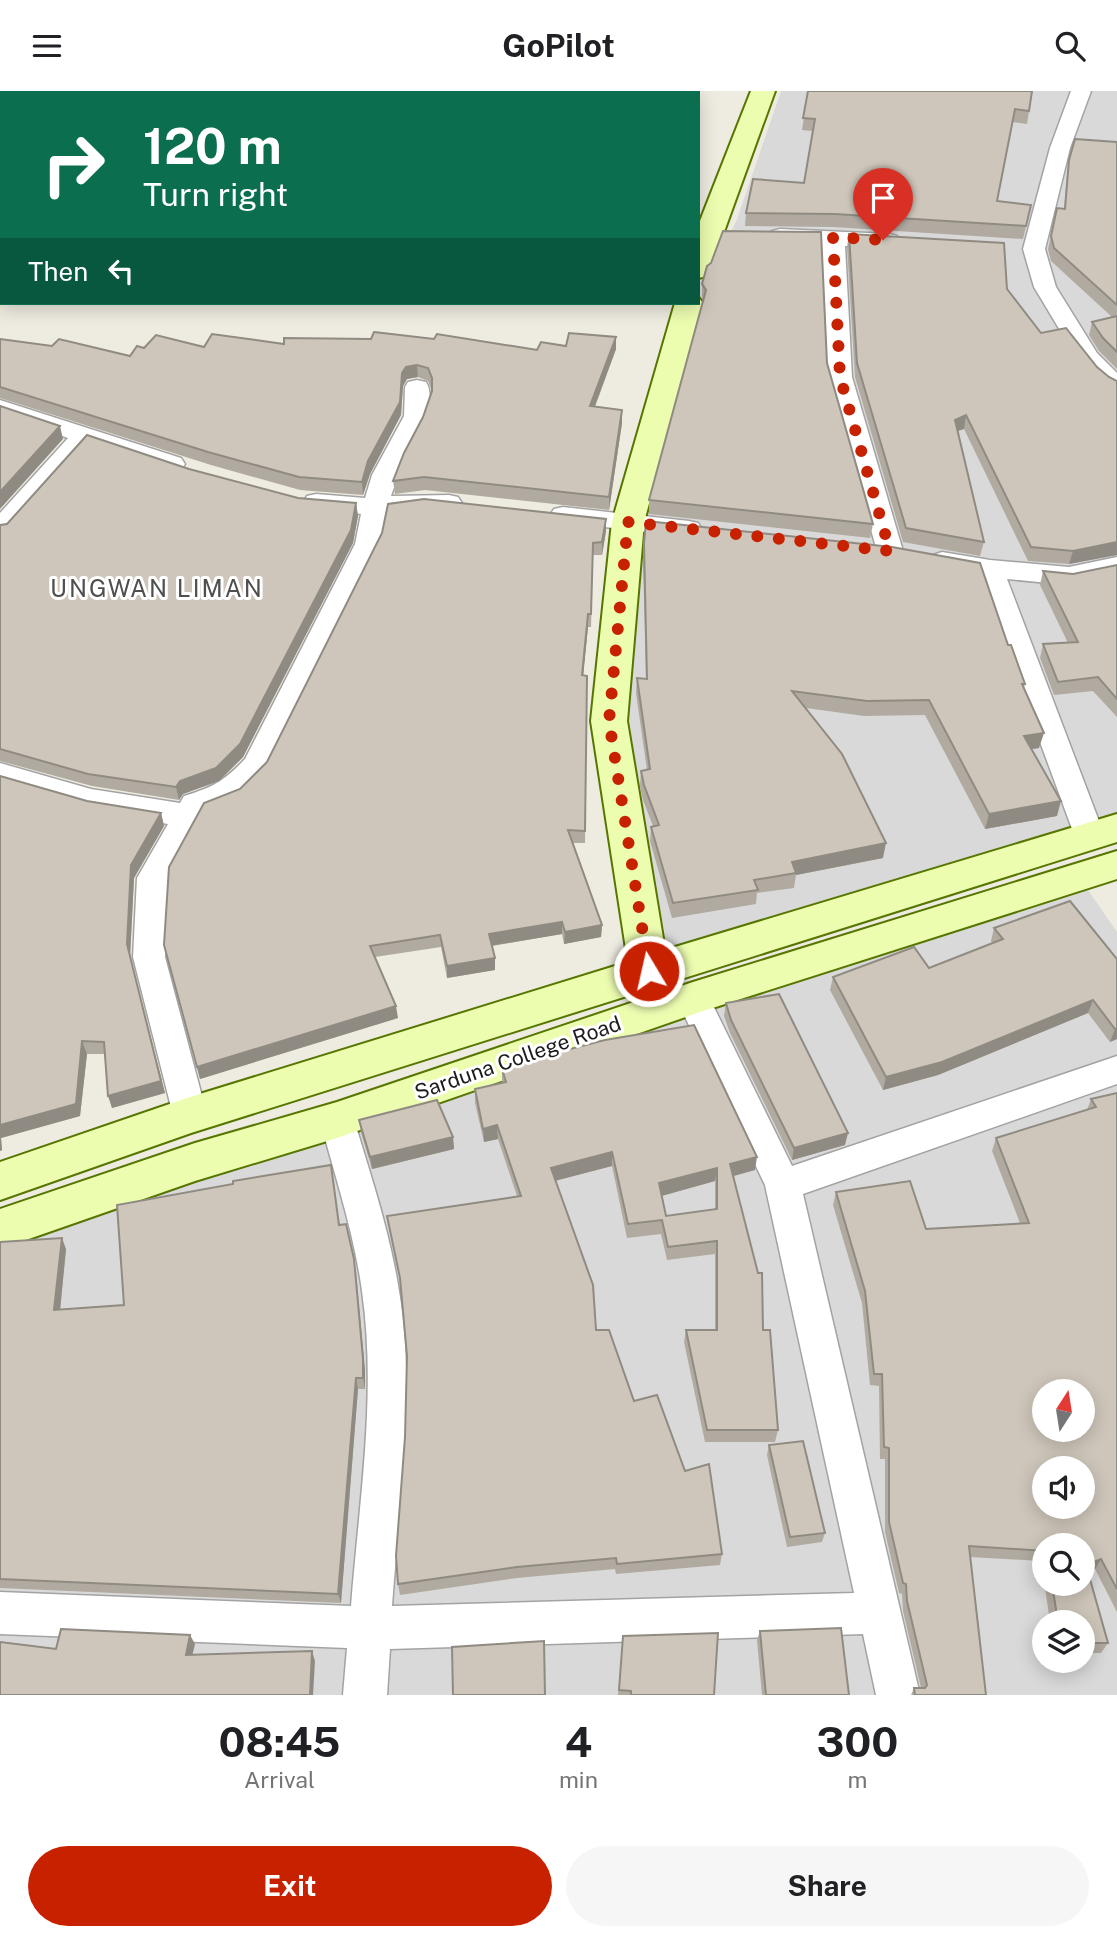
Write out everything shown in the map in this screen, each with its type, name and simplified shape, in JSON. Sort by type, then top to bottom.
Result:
[{"type":"street","points":[[700,263],[708,235],[763,91]]},
{"type":"street","points":[[1081,91],[1060,148],[1034,249],[1045,288],[1088,357],[1117,387]]},
{"type":"street","points":[[708,235],[736,236]]},
{"type":"street","points":[[764,236],[913,242]]},
{"type":"street","points":[[833,237],[840,377],[890,551]]},
{"type":"street","points":[[1007,248],[1034,249]]},
{"type":"street","points":[[649,971],[609,721],[628,522],[688,305]]},
{"type":"street","points":[[190,1115],[149,957],[153,878],[195,804],[218,800],[238,786],[257,765],[368,544],[385,475],[416,416],[417,387]]},
{"type":"street","points":[[0,407],[201,474]]},
{"type":"street","points":[[0,529],[85,434]]},
{"type":"street","points":[[287,498],[375,507],[425,501],[479,506]]},
{"type":"street","points":[[533,512],[710,531]]},
{"type":"street","points":[[862,548],[990,569],[1069,576],[1117,566]]},
{"type":"street","points":[[990,569],[1110,856]]},
{"type":"street","points":[[0,774],[91,800],[189,816]]},
{"type":"street","name":"Sarduna College Road","points":[[0,1181],[190,1115],[649,971],[1110,856]]},
{"type":"street","name":"Sarduna College Road","points":[[0,1230],[195,1162],[337,1120],[1110,856]]},
{"type":"street","points":[[694,998],[783,1185],[898,1695]]},
{"type":"street","points":[[783,1185],[1117,1070]]},
{"type":"street","points":[[337,1120],[364,1215],[381,1292],[387,1393],[365,1695]]},
{"type":"street","points":[[0,1613],[371,1628],[880,1613]]},
{"type":"shaded area","points":[[781,91],[1117,91],[1117,823],[670,956],[622,745],[635,554],[694,305],[700,305],[700,282],[722,251],[737,219]]},
{"type":"shaded area","points":[[1088,890],[1117,932],[1117,1695],[0,1695],[0,1242],[262,1152]]},
{"type":"building","points":[[808,91],[1032,91],[1029,111],[1015,109],[997,201],[1031,205],[1026,226],[835,214],[746,213],[753,179],[804,183],[815,119],[803,118]]},
{"type":"building","points":[[1075,139],[1117,142],[1117,305],[1054,248],[1051,236],[1057,208],[1065,209],[1069,160]]},
{"type":"building","points":[[723,231],[821,232],[827,363],[873,524],[649,500],[706,290],[702,284]]},
{"type":"building","points":[[849,234],[1004,243],[1007,289],[1041,333],[1066,328],[1097,367],[1117,381],[1117,542],[1073,551],[1031,547],[966,415],[955,420],[984,542],[906,528],[857,363]]},
{"type":"building","points":[[1117,316],[1117,352],[1092,322]]},
{"type":"building","points":[[374,332],[434,339],[437,334],[537,350],[541,342],[566,346],[569,333],[616,337],[590,406],[622,410],[609,497],[424,477],[393,481],[432,391],[432,378],[428,368],[417,365],[406,367],[402,373],[400,402],[368,461],[362,482],[299,477],[208,452],[0,387],[0,339],[52,346],[59,339],[130,356],[137,346],[144,348],[156,335],[204,347],[212,334],[284,344],[284,338],[371,339]]},
{"type":"building","points":[[0,406],[60,426],[0,492]]},
{"type":"building","points":[[87,435],[189,469],[298,498],[356,503],[351,530],[240,744],[216,768],[180,781],[176,787],[88,774],[0,749],[0,525],[7,524]]},
{"type":"building","points":[[424,499],[606,519],[602,542],[593,543],[591,614],[588,614],[582,675],[587,676],[585,831],[568,830],[602,925],[565,932],[562,922],[489,934],[495,958],[447,966],[440,935],[370,946],[396,1006],[197,1067],[164,945],[169,867],[204,803],[240,789],[267,762],[382,533],[388,504]]},
{"type":"building","points":[[646,521],[892,547],[980,563],[1008,645],[1011,645],[1025,684],[1022,684],[1044,733],[1024,736],[1061,801],[989,814],[929,700],[867,701],[792,691],[842,754],[886,843],[792,862],[796,873],[754,880],[758,890],[673,903],[651,827],[659,825],[641,771],[650,769],[637,678],[647,679],[644,544]]},
{"type":"building","points":[[1117,565],[1117,699],[1098,677],[1058,682],[1043,644],[1078,642],[1043,571],[1073,574]]},
{"type":"building","points":[[0,776],[87,801],[161,813],[131,865],[127,944],[161,1081],[108,1096],[104,1042],[82,1041],[76,1104],[0,1125]]},
{"type":"building","points":[[1070,901],[1117,959],[1117,1029],[1093,1000],[942,1062],[886,1077],[833,977],[914,947],[929,968],[1003,939],[994,928]]},
{"type":"building","points":[[779,994],[848,1133],[794,1148],[731,1020],[726,1003]]},
{"type":"building","points":[[694,1025],[757,1157],[730,1164],[758,1273],[762,1273],[763,1330],[770,1330],[778,1430],[707,1430],[686,1330],[717,1330],[717,1241],[668,1247],[662,1220],[628,1224],[612,1152],[551,1168],[593,1285],[596,1330],[609,1330],[634,1401],[657,1395],[685,1471],[709,1464],[722,1554],[617,1564],[616,1558],[517,1567],[398,1584],[396,1556],[405,1437],[407,1356],[400,1278],[387,1216],[521,1196],[497,1125],[483,1129],[475,1089],[506,1082],[502,1069],[605,1040]],"holes":[[[717,1168],[717,1209],[666,1216],[659,1183]]]},
{"type":"building","points":[[1117,1093],[1117,1589],[1101,1559],[1095,1561],[1095,1533],[1032,1533],[1032,1550],[969,1546],[986,1695],[915,1695],[914,1688],[925,1688],[927,1685],[907,1601],[906,1584],[903,1583],[889,1522],[889,1448],[884,1447],[882,1374],[874,1374],[865,1291],[836,1192],[910,1181],[926,1229],[1029,1223],[996,1138],[1096,1107],[1091,1099]]},
{"type":"building","points":[[437,1100],[453,1137],[370,1157],[359,1120]]},
{"type":"building","points":[[331,1165],[339,1225],[346,1224],[354,1259],[363,1359],[363,1378],[356,1378],[338,1594],[0,1579],[0,1242],[62,1238],[54,1310],[124,1305],[117,1205],[233,1184],[233,1181]]},
{"type":"building","points":[[803,1441],[825,1533],[790,1537],[769,1445]]},
{"type":"building","points":[[1054,1596],[1095,1596],[1108,1643],[1095,1643],[1095,1610],[1056,1610]]},
{"type":"building","points":[[841,1628],[849,1695],[766,1695],[760,1631]]},
{"type":"building","points":[[61,1629],[190,1635],[186,1655],[312,1651],[310,1695],[0,1695],[0,1642],[56,1649]]},
{"type":"building","points":[[718,1633],[714,1695],[631,1695],[631,1691],[619,1690],[623,1636]]},
{"type":"building","points":[[544,1641],[545,1695],[453,1695],[452,1647]]},
{"type":"district","name":"UNGWAN LIMAN","points":[[157,589]]},
{"type":"route","points":[[649,971],[609,721],[628,522],[890,551],[840,377],[833,237],[883,240]]}]
